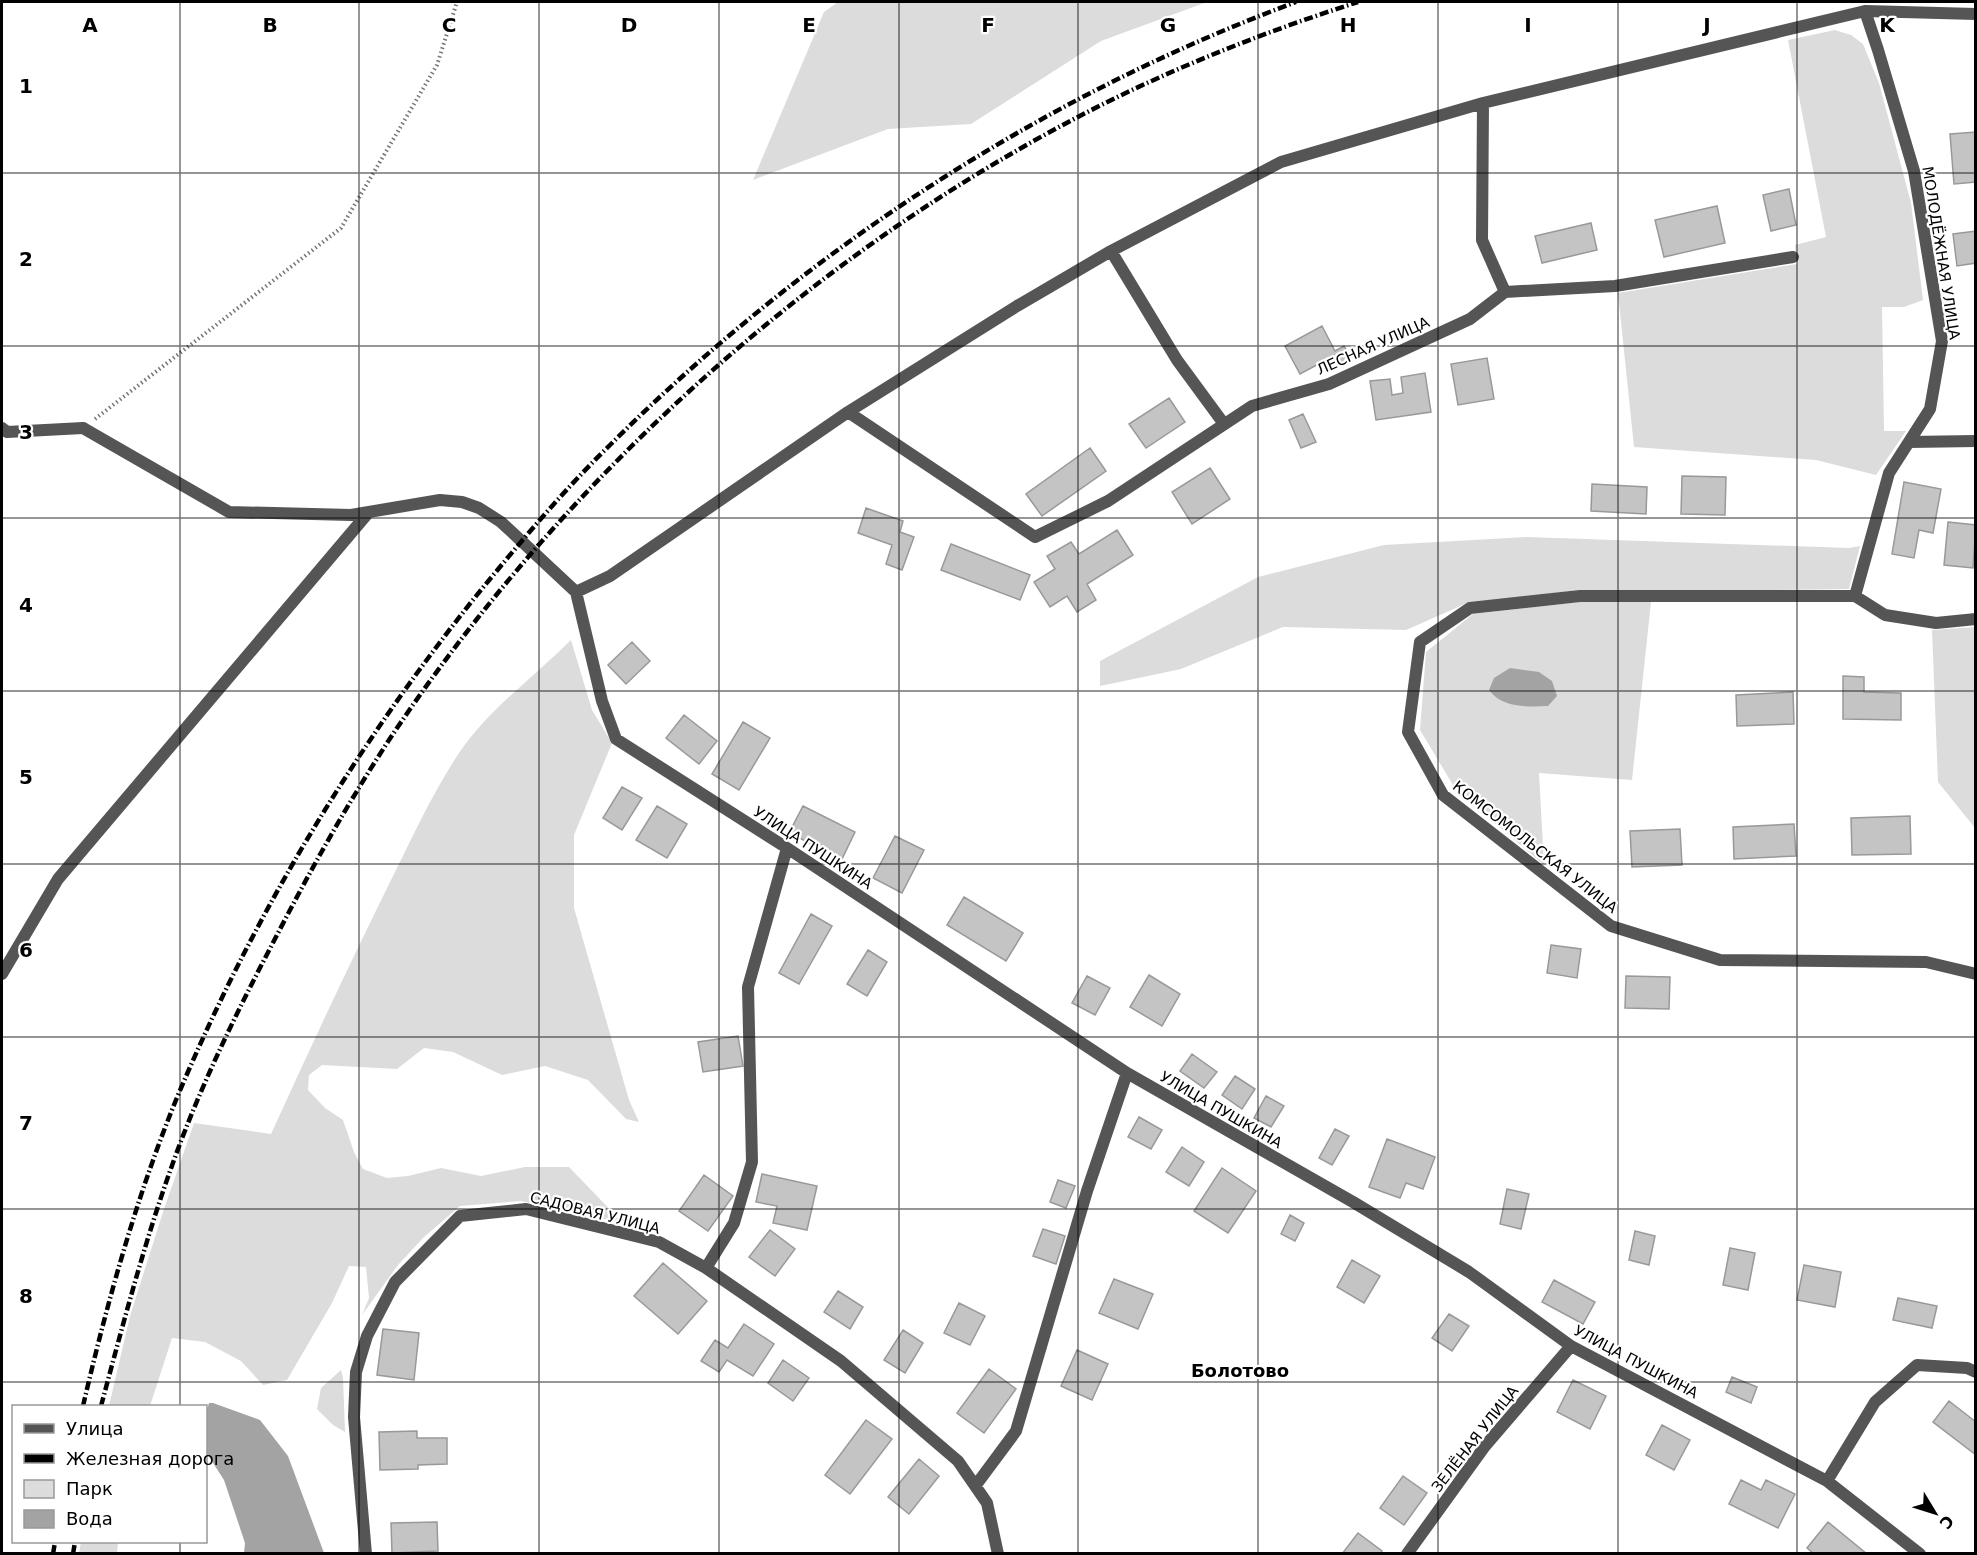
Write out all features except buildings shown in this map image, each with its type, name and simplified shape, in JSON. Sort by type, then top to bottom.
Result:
[{"type":"street","points":[[2,428],[7,432],[82,428],[229,512],[351,515],[440,500],[462,501],[479,508],[501,522],[576,592],[610,576],[848,412],[1017,306],[1111,251],[1281,162],[1483,103],[1865,11],[1976,14]]},
{"type":"street","name":"МОЛОДЁЖНАЯ УЛИЦА","points":[[1855,596],[1889,473],[1930,409],[1942,341],[1914,171],[1865,11]]},
{"type":"street","points":[[1483,103],[1482,240],[1505,292],[1615,286],[1793,257]]},
{"type":"street","points":[[1111,251],[1177,360],[1224,424]]},
{"type":"street","name":"ЛЕСНАЯ УЛИЦА","points":[[848,412],[1035,537],[1108,501],[1252,406],[1329,384],[1470,319],[1505,292]]},
{"type":"street","points":[[1909,442],[1976,441]]},
{"type":"street","points":[[2,974],[58,879],[368,513]]},
{"type":"street","name":"УЛИЦА ПУШКИНА","points":[[576,592],[602,701],[616,739],[787,848],[1126,1073],[1469,1272],[1571,1346],[1827,1481],[1920,1554]]},
{"type":"street","name":"КОМСОМОЛЬСКАЯ УЛИЦА","points":[[1855,596],[1580,596],[1470,608],[1420,642],[1408,732],[1443,795],[1611,926],[1720,960],[1926,962],[1976,974]]},
{"type":"street","points":[[1855,596],[1885,615],[1936,623],[1976,619]]},
{"type":"street","points":[[706,1268],[734,1223],[752,1162],[748,987],[787,848]]},
{"type":"street","points":[[976,1485],[1016,1431],[1126,1073]]},
{"type":"street","name":"САДОВАЯ УЛИЦА","points":[[366,1554],[354,1418],[356,1372],[368,1336],[395,1282],[460,1216],[526,1209],[659,1242],[706,1268],[841,1361],[958,1461],[987,1503],[998,1554]]},
{"type":"street","name":"ЗЕЛЁНАЯ УЛИЦА","points":[[1407,1554],[1485,1446],[1571,1346]]},
{"type":"street","points":[[1827,1481],[1875,1402],[1917,1365],[1967,1368],[1976,1372]]},
{"type":"path","points":[[82,428],[341,228],[437,65],[458,2]]},
{"type":"green space","points":[[838,2],[1207,2],[1101,41],[971,124],[888,129],[753,180],[824,12]]},
{"type":"green space","points":[[1835,30],[1851,35],[1863,44],[1879,83],[1911,203],[1923,300],[1904,307],[1882,307],[1884,431],[1906,431],[1876,475],[1816,460],[1634,447],[1618,293],[1797,264],[1795,245],[1826,237],[1788,40]]},
{"type":"green space","points":[[1527,537],[1849,548],[1860,546],[1849,589],[1651,592],[1578,590],[1465,604],[1406,630],[1283,627],[1181,669],[1100,686],[1100,661],[1258,577],[1384,545]]},
{"type":"green space","points":[[1580,602],[1651,602],[1632,780],[1539,773],[1544,865],[1456,790],[1420,730],[1426,652],[1473,614]]},
{"type":"green space","points":[[1976,627],[1975,828],[1938,782],[1932,630]]},
{"type":"green space","points":[[571,640],[592,710],[612,743],[574,835],[574,908],[629,1100],[639,1122],[626,1119],[588,1080],[545,1066],[502,1075],[453,1052],[424,1048],[397,1069],[322,1065],[309,1075],[308,1090],[325,1108],[343,1120],[354,1152],[363,1169],[387,1178],[408,1176],[441,1168],[481,1176],[525,1167],[569,1167],[623,1223],[521,1201],[460,1206],[424,1237],[398,1265],[362,1315],[369,1298],[366,1267],[349,1266],[332,1303],[287,1380],[263,1385],[241,1361],[205,1342],[172,1338],[150,1405],[109,1405],[130,1316],[194,1123],[271,1134],[376,910],[441,783],[459,753],[484,722]]},
{"type":"green space","points":[[341,1370],[345,1432],[333,1425],[317,1409],[321,1388]]},
{"type":"green space","points":[[81,1543],[118,1543],[117,1553],[79,1553]]},
{"type":"water","points":[[1510,668],[1539,672],[1552,681],[1557,696],[1548,706],[1524,706],[1508,703],[1494,696],[1489,690],[1494,678]]},
{"type":"water","points":[[209,1403],[213,1403],[260,1420],[288,1456],[324,1553],[244,1553],[245,1543],[224,1480],[207,1454]]},
{"type":"railway","points":[[83,1405],[112,1290],[148,1175],[176,1100],[239,963],[312,832],[394,705],[438,644],[529,532],[592,463],[683,376],[761,309],[843,246],[928,187],[1017,133],[1107,84],[1201,40],[1296,2]]},
{"type":"railway","points":[[101,1405],[138,1273],[169,1174],[202,1088],[251,985],[317,859],[391,737],[458,644],[531,554],[610,468],[695,386],[784,310],[877,240],[974,176],[1108,101],[1214,54],[1358,2]]},
{"type":"railway","points":[[53,1554],[55,1543]]},
{"type":"railway","points":[[73,1554],[75,1543]]},
{"type":"district","name":"Болотово","points":[[1240,1371]]}]
